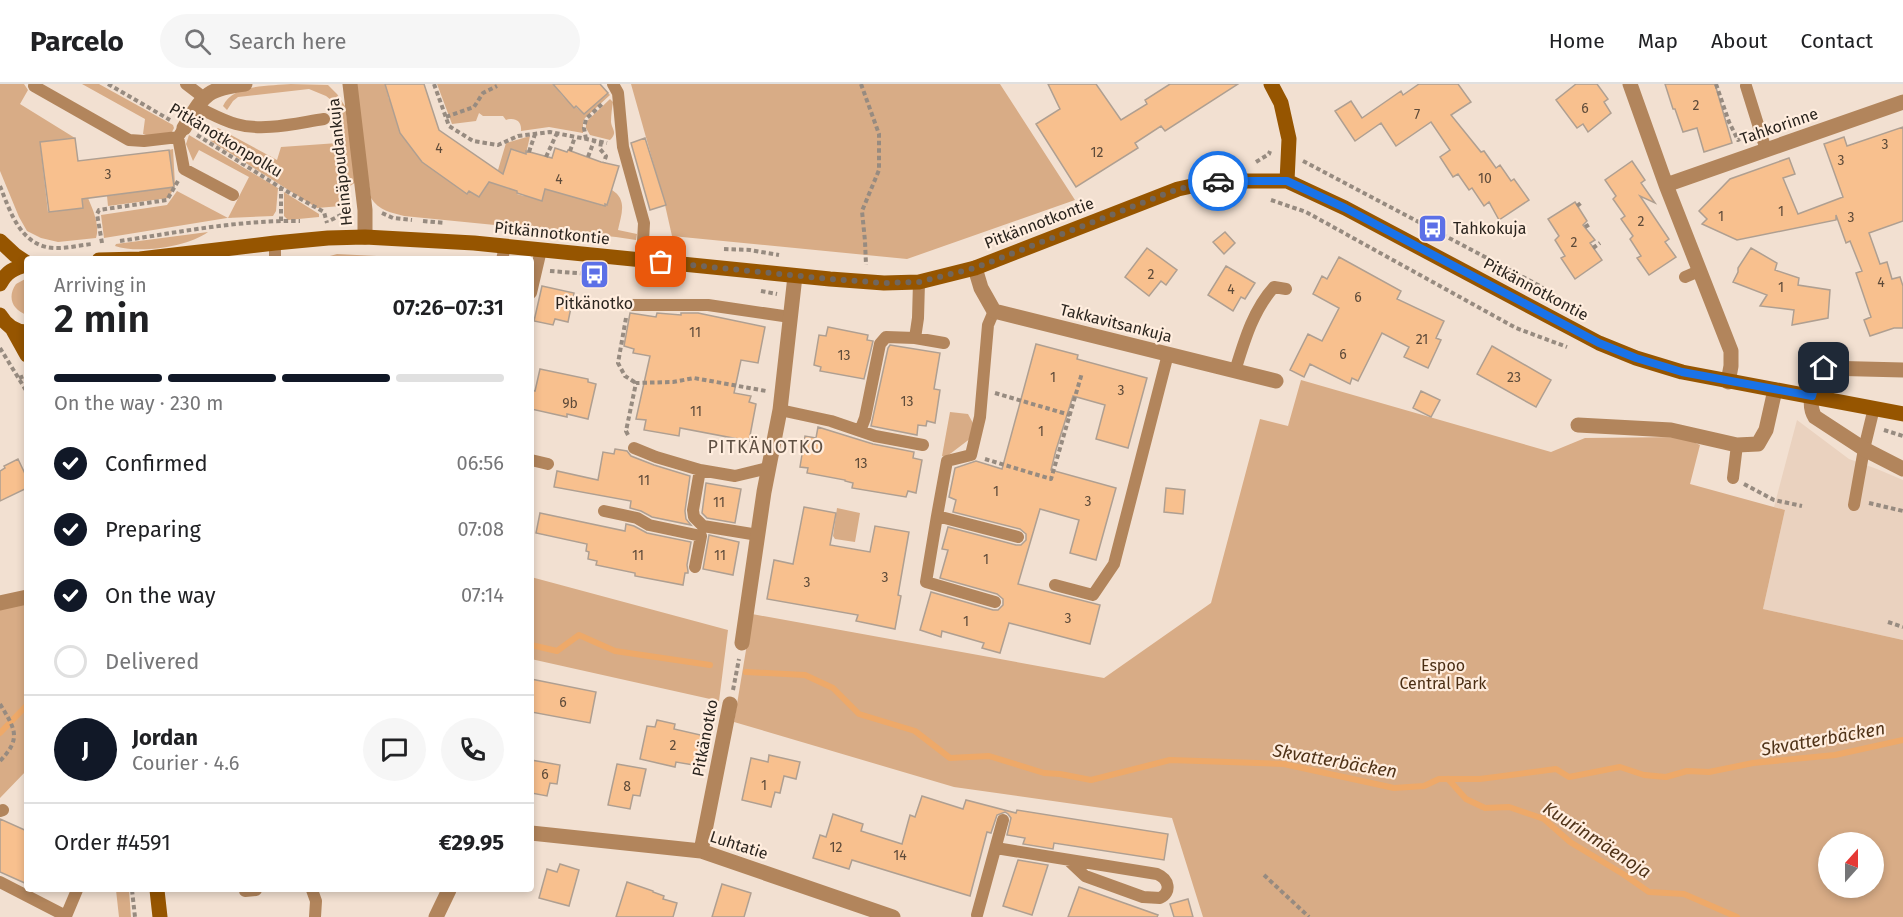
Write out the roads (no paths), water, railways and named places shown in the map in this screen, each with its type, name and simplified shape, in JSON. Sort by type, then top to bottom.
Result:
[{"type":"street","points":[[181,132],[200,102],[223,87],[245,84]]},
{"type":"street","name":"Heinäpoudankuja","points":[[350,84],[365,210],[365,237]]},
{"type":"street","points":[[1271,84],[1281,103],[1289,139],[1287,181]]},
{"type":"street","points":[[1630,84],[1666,185],[1692,274],[1731,351],[1728,382]]},
{"type":"street","name":"Tahkorinne","points":[[1666,185],[1903,102]]},
{"type":"street","name":"Pitkännotkontie","points":[[165,256],[275,243],[365,237],[503,253],[541,250],[795,276],[884,283],[919,282],[975,268],[1178,189],[1215,181],[1287,181],[1345,208],[1599,343],[1636,358],[1682,372],[1728,382],[1903,414]]},
{"type":"street","points":[[0,241],[24,262]]},
{"type":"street","points":[[0,284],[5,275],[15,267],[24,265]]},
{"type":"street","points":[[975,268],[981,288],[994,311]]},
{"type":"street","points":[[742,643],[768,468],[780,410],[795,276]]},
{"type":"street","name":"Takkavitsankuja","points":[[994,311],[1276,381]]},
{"type":"street","points":[[0,315],[3,321],[20,330]]},
{"type":"street","points":[[1903,370],[1824,368],[1818,372],[1812,396],[1812,412],[1815,417],[1864,449],[1903,469]]},
{"type":"street","points":[[1578,425],[1671,430],[1737,445],[1758,444],[1763,438],[1775,390]]},
{"type":"street","points":[[0,603],[24,598]]},
{"type":"street","name":"Pitkänotko","points":[[701,850],[730,704]]},
{"type":"street","name":"Luhtatie","points":[[534,833],[701,850],[893,917]]},
{"type":"street","points":[[157,892],[160,917]]},
{"type":"street","points":[[436,917],[448,892]]},
{"type":"lane","points":[[186,84],[200,102],[218,118],[238,125],[268,126],[324,119]]},
{"type":"lane","points":[[33,86],[129,140],[144,141],[181,132],[184,169],[233,195]]},
{"type":"lane","points":[[1746,86],[1766,150]]},
{"type":"lane","points":[[615,87],[623,147],[644,223],[642,260]]},
{"type":"lane","points":[[275,243],[275,256]]},
{"type":"lane","points":[[534,280],[541,250]]},
{"type":"lane","points":[[915,338],[919,282]]},
{"type":"lane","points":[[1235,371],[1245,337],[1265,296],[1274,287],[1286,289]]},
{"type":"lane","points":[[628,305],[708,305],[790,317]]},
{"type":"lane","points":[[994,311],[988,325],[980,417],[971,455],[947,461],[926,582],[995,602]]},
{"type":"lane","points":[[860,431],[865,418],[880,344],[886,337],[915,338],[944,343]]},
{"type":"lane","points":[[1055,585],[1092,595],[1114,564],[1168,354]]},
{"type":"lane","points":[[1855,502],[1874,408]]},
{"type":"lane","points":[[780,410],[831,421],[875,436],[923,445]]},
{"type":"lane","points":[[1733,478],[1737,445]]},
{"type":"lane","points":[[634,448],[700,470],[735,476],[768,468]]},
{"type":"lane","points":[[534,461],[548,464]]},
{"type":"lane","points":[[695,567],[702,531],[694,517],[693,510],[700,470]]},
{"type":"lane","points":[[604,511],[637,518],[649,525],[758,535]]},
{"type":"lane","points":[[938,516],[1017,537]]},
{"type":"lane","points":[[977,915],[1003,820]]},
{"type":"lane","points":[[996,848],[1157,874],[1166,881],[1167,892],[1160,898],[1143,897],[1085,876],[1068,860]]},
{"type":"lane","points":[[0,882],[66,916],[76,892]]},
{"type":"lane","points":[[313,892],[316,901],[315,917]]},
{"type":"waterway","name":"Skvatterbäcken","points":[[534,646],[557,651],[579,635],[615,651],[710,665]]},
{"type":"waterway","name":"Skvatterbäcken","points":[[746,672],[805,675],[833,688],[859,714],[915,731],[950,758],[989,756],[1044,773],[1091,780],[1170,760],[1284,764],[1394,788],[1424,786],[1439,779],[1480,779],[1556,769],[1569,777],[1620,767],[1644,775],[1666,777],[1687,771],[1709,772],[1753,763],[1835,755],[1903,740]]},
{"type":"waterway","name":"Skvatterbäcken","points":[[0,733],[24,708]]},
{"type":"waterway","name":"Kuurinmäenoja","points":[[1448,779],[1466,799],[1485,808],[1509,807],[1544,819],[1570,842],[1649,892],[1684,894],[1737,917]]},
{"type":"place","name":"Tahkokuja","points":[[1432,228]]},
{"type":"place","name":"Pitkänotko","points":[[594,275]]},
{"type":"district","name":"PITKÄNOTKO","points":[[766,447]]},
{"type":"park label","name":"Espoo Central Park","points":[[1443,674]]}]
